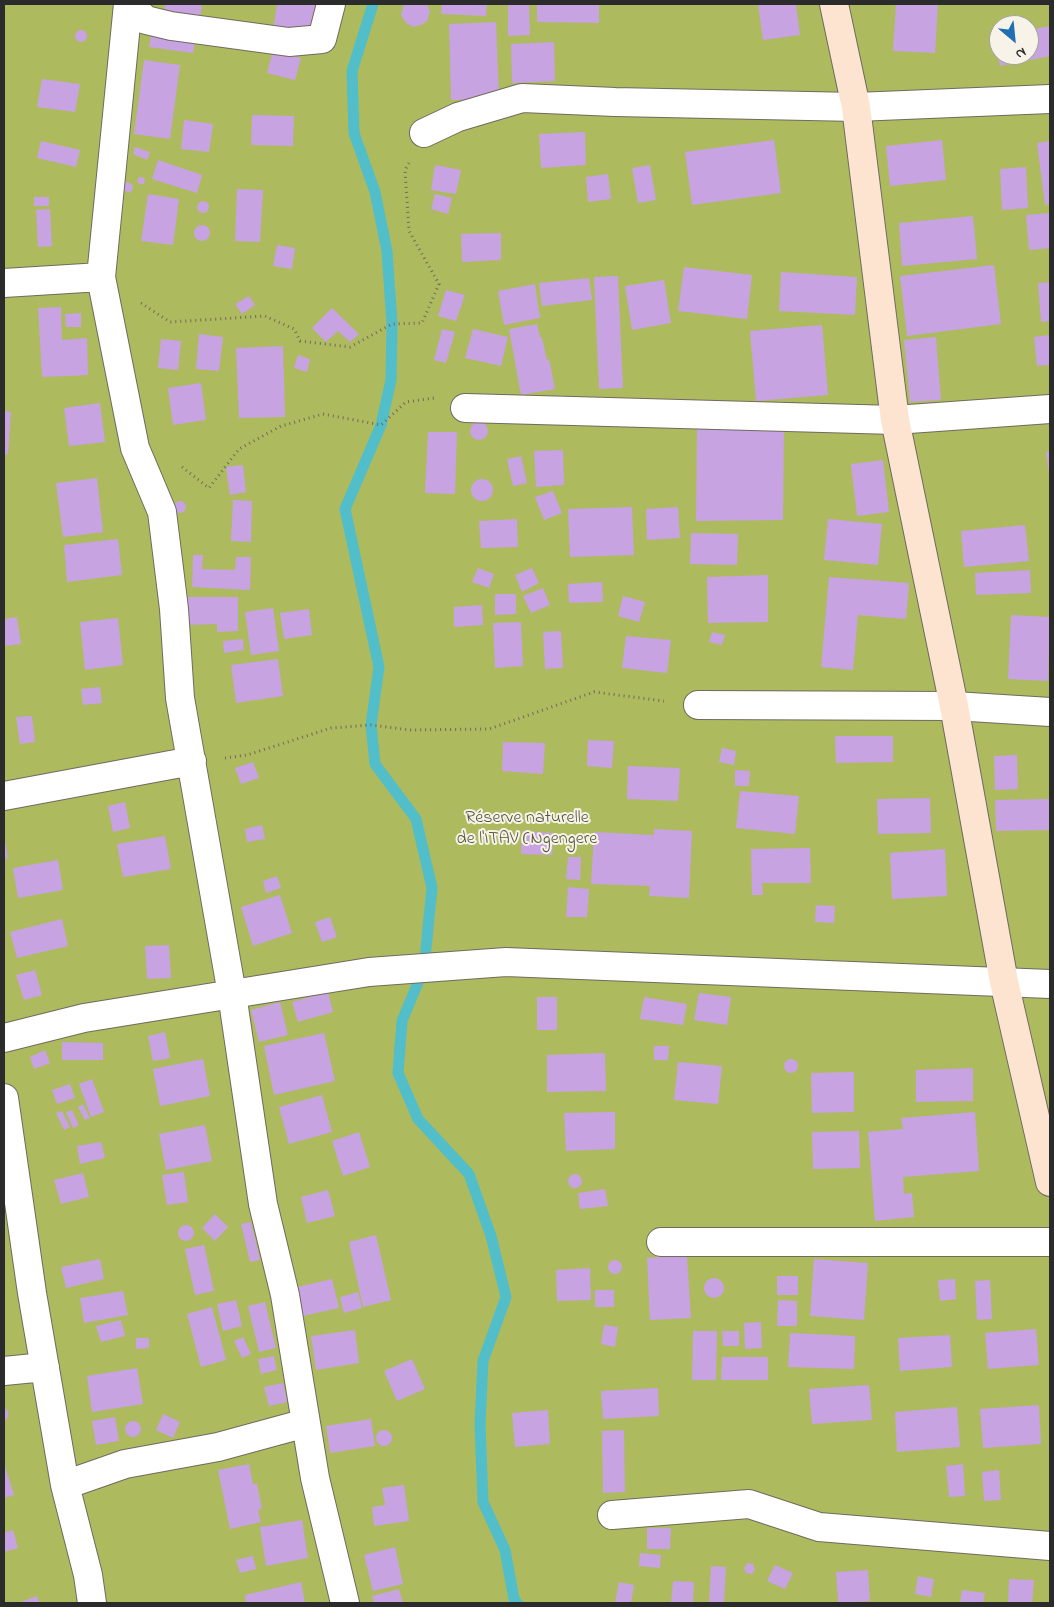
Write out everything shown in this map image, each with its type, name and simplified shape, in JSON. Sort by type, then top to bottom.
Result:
[{"type":"street","points":[[128,4],[146,20],[171,26],[289,42],[322,39],[331,4]]},
{"type":"street","points":[[128,4],[101,277],[136,448],[162,512],[174,609],[180,698],[232,994],[263,1204],[285,1295],[315,1478],[346,1603]]},
{"type":"street","points":[[834,4],[856,106],[895,420],[954,706],[1004,982],[1050,1182]]},
{"type":"street","points":[[424,133],[458,117],[522,98],[615,102],[856,106],[1050,99]]},
{"type":"street","points":[[4,283],[101,277]]},
{"type":"street","points":[[465,408],[895,420],[1050,409]]},
{"type":"street","points":[[698,705],[954,706],[1050,712]]},
{"type":"street","points":[[4,796],[192,761]]},
{"type":"street","points":[[4,1038],[84,1018],[369,972],[506,962],[1050,984]]},
{"type":"street","points":[[4,1098],[32,1293],[65,1485],[88,1575],[92,1603]]},
{"type":"street","points":[[661,1242],[1050,1242]]},
{"type":"street","points":[[4,1371],[45,1367]]},
{"type":"street","points":[[65,1485],[125,1464],[218,1447],[306,1423]]},
{"type":"street","points":[[612,1515],[749,1504],[819,1527],[1050,1546]]},
{"type":"path","points":[[101,277],[170,322],[266,316],[294,330],[300,341],[350,347],[392,324],[422,323],[439,284],[409,231],[404,170],[424,133]]},
{"type":"path","points":[[136,448],[174,462],[209,488],[239,449],[280,426],[323,414],[380,425],[406,402],[431,397],[465,408]]},
{"type":"path","points":[[192,761],[247,755],[331,728],[371,725],[410,730],[489,729],[594,692],[698,705]]},
{"type":"green space","name":"Réserve naturelle de l'ITAV (Ngengere","points":[[4,4],[1050,4],[1050,1603],[4,1603]]},
{"type":"building","points":[[165,4],[202,4],[199,24],[163,20]]},
{"type":"building","points":[[277,4],[317,4],[313,37],[273,31]]},
{"type":"building","points":[[404,4],[427,4],[430,12],[427,21],[414,27],[406,23],[401,15]]},
{"type":"building","points":[[442,4],[487,4],[486,16],[441,14]]},
{"type":"building","points":[[508,4],[529,4],[530,35],[508,36]]},
{"type":"building","points":[[537,4],[599,4],[599,23],[537,22]]},
{"type":"building","points":[[758,4],[796,4],[800,35],[763,40]]},
{"type":"building","points":[[896,4],[938,4],[935,53],[893,51]]},
{"type":"building","points":[[496,22],[499,98],[451,100],[449,24]]},
{"type":"building","points":[[1050,26],[1050,56],[1039,58],[1039,28]]},
{"type":"building","points":[[79,30],[83,30],[87,36],[83,42],[79,42],[75,38],[75,34]]},
{"type":"building","points":[[152,30],[196,36],[193,53],[149,47]]},
{"type":"building","points":[[554,42],[555,81],[512,83],[511,44]]},
{"type":"building","points":[[273,50],[301,58],[295,80],[267,73]]},
{"type":"building","points":[[144,60],[180,65],[170,139],[134,134]]},
{"type":"building","points":[[42,79],[80,84],[75,112],[37,107]]},
{"type":"building","points":[[252,115],[294,116],[293,146],[251,145]]},
{"type":"building","points":[[184,120],[213,124],[209,152],[181,149]]},
{"type":"building","points":[[585,132],[586,165],[541,168],[539,134]]},
{"type":"building","points":[[774,140],[781,193],[692,205],[685,152]]},
{"type":"building","points":[[942,140],[946,180],[890,186],[886,146]]},
{"type":"building","points":[[41,141],[80,150],[76,167],[37,158]]},
{"type":"building","points":[[1050,141],[1050,204],[1045,205],[1037,143]]},
{"type":"building","points":[[135,147],[150,152],[147,160],[133,154]]},
{"type":"building","points":[[158,160],[202,175],[197,193],[152,179]]},
{"type":"building","points":[[435,165],[461,170],[456,194],[431,190]]},
{"type":"building","points":[[650,165],[656,200],[638,203],[632,168]]},
{"type":"building","points":[[1026,167],[1028,208],[1002,210],[1000,169]]},
{"type":"building","points":[[608,174],[611,199],[588,202],[586,177]]},
{"type":"building","points":[[139,177],[143,177],[145,180],[144,184],[139,184],[137,181]]},
{"type":"building","points":[[127,182],[132,184],[133,189],[129,193],[124,190],[123,185]]},
{"type":"building","points":[[237,189],[263,190],[260,242],[235,241]]},
{"type":"building","points":[[148,194],[179,199],[173,245],[141,241]]},
{"type":"building","points":[[435,194],[452,198],[448,214],[431,209]]},
{"type":"building","points":[[34,197],[49,197],[49,206],[34,206]]},
{"type":"building","points":[[201,201],[205,201],[209,207],[205,213],[201,213],[197,209],[197,205]]},
{"type":"building","points":[[50,209],[52,246],[38,247],[36,210]]},
{"type":"building","points":[[1050,213],[1050,248],[1029,250],[1026,215]]},
{"type":"building","points":[[973,216],[977,259],[902,266],[899,223]]},
{"type":"building","points":[[202,225],[208,227],[210,233],[208,239],[202,241],[196,239],[194,233],[196,227]]},
{"type":"building","points":[[501,233],[501,260],[462,262],[461,234]]},
{"type":"building","points":[[277,245],[295,248],[292,269],[273,266]]},
{"type":"building","points":[[994,265],[1001,324],[907,336],[900,276]]},
{"type":"building","points":[[684,267],[752,275],[747,319],[678,311]]},
{"type":"building","points":[[781,272],[857,277],[855,315],[779,311]]},
{"type":"building","points":[[618,276],[623,388],[599,389],[594,277]]},
{"type":"building","points":[[589,278],[592,300],[542,306],[539,283]]},
{"type":"building","points":[[664,280],[671,323],[632,330],[625,286]]},
{"type":"building","points":[[1050,282],[1050,321],[1041,322],[1038,283]]},
{"type":"building","points":[[535,284],[540,318],[504,325],[498,291]]},
{"type":"building","points":[[446,290],[465,295],[456,321],[438,316]]},
{"type":"building","points":[[249,296],[255,305],[242,314],[235,304]]},
{"type":"building","points":[[61,307],[62,340],[87,338],[88,375],[42,377],[38,308]]},
{"type":"building","points":[[332,308],[359,334],[350,342],[338,331],[326,342],[312,328]]},
{"type":"building","points":[[81,313],[81,327],[66,327],[65,314]]},
{"type":"building","points":[[537,324],[547,360],[549,359],[555,389],[521,395],[509,329]]},
{"type":"building","points":[[822,325],[828,395],[756,401],[750,331]]},
{"type":"building","points":[[442,329],[455,332],[446,363],[434,360]]},
{"type":"building","points":[[473,329],[508,337],[501,366],[465,358]]},
{"type":"building","points":[[199,334],[223,337],[219,371],[196,369]]},
{"type":"building","points":[[1050,335],[1050,365],[1037,366],[1034,337]]},
{"type":"building","points":[[936,337],[941,400],[910,402],[904,340]]},
{"type":"building","points":[[161,339],[181,341],[178,370],[158,368]]},
{"type":"building","points":[[283,346],[285,417],[239,418],[236,348]]},
{"type":"building","points":[[298,355],[310,359],[307,372],[294,368]]},
{"type":"building","points":[[201,383],[206,420],[173,425],[168,388]]},
{"type":"building","points":[[100,403],[105,442],[69,446],[64,408]]},
{"type":"building","points":[[4,411],[11,412],[8,454],[4,454]]},
{"type":"building","points":[[479,422],[485,425],[488,431],[485,437],[479,440],[473,437],[470,431],[473,425]]},
{"type":"building","points":[[697,429],[784,429],[783,520],[696,521]]},
{"type":"building","points":[[428,432],[457,432],[455,494],[425,493]]},
{"type":"building","points":[[563,450],[564,485],[536,487],[534,451]]},
{"type":"building","points":[[1050,451],[1050,474],[1049,474],[1046,452]]},
{"type":"building","points":[[521,456],[527,483],[513,486],[507,459]]},
{"type":"building","points":[[883,460],[889,512],[857,516],[851,464]]},
{"type":"building","points":[[243,465],[246,492],[230,495],[226,467]]},
{"type":"building","points":[[97,478],[103,532],[63,537],[56,483]]},
{"type":"building","points":[[482,479],[490,482],[493,490],[490,498],[482,501],[474,498],[471,490],[474,482]]},
{"type":"building","points":[[553,491],[562,513],[544,520],[535,497]]},
{"type":"building","points":[[233,500],[252,501],[251,542],[231,541]]},
{"type":"building","points":[[180,501],[186,507],[180,513],[174,507]]},
{"type":"building","points":[[632,507],[634,555],[570,557],[568,509]]},
{"type":"building","points":[[678,507],[680,538],[647,540],[646,509]]},
{"type":"building","points":[[517,519],[518,547],[481,548],[479,521]]},
{"type":"building","points":[[828,519],[882,524],[878,565],[824,560]]},
{"type":"building","points":[[1025,525],[1029,561],[964,567],[961,531]]},
{"type":"building","points":[[691,533],[738,534],[737,565],[690,564]]},
{"type":"building","points":[[118,539],[122,575],[67,582],[64,545]]},
{"type":"building","points":[[193,555],[203,555],[202,569],[235,570],[236,557],[251,557],[250,590],[192,587]]},
{"type":"building","points":[[478,568],[494,574],[489,588],[472,582]]},
{"type":"building","points":[[532,568],[539,583],[522,592],[515,575]]},
{"type":"building","points":[[1030,570],[1031,593],[976,595],[975,573]]},
{"type":"building","points":[[768,575],[768,622],[708,623],[707,577]]},
{"type":"building","points":[[829,577],[909,583],[906,619],[858,615],[853,670],[821,667]]},
{"type":"building","points":[[602,582],[603,602],[569,603],[568,584]]},
{"type":"building","points":[[543,588],[550,605],[531,613],[523,596]]},
{"type":"building","points":[[495,594],[516,594],[516,614],[495,615]]},
{"type":"building","points":[[623,596],[645,602],[639,622],[618,616]]},
{"type":"building","points":[[187,597],[238,597],[238,631],[217,632],[217,624],[186,625]]},
{"type":"building","points":[[482,605],[483,625],[454,627],[454,607]]},
{"type":"building","points":[[273,608],[279,651],[251,655],[245,612]]},
{"type":"building","points":[[309,609],[312,635],[284,639],[280,613]]},
{"type":"building","points":[[1011,615],[1050,617],[1048,681],[1008,679]]},
{"type":"building","points":[[17,617],[21,644],[4,646],[4,619]]},
{"type":"building","points":[[118,618],[123,665],[85,670],[80,622]]},
{"type":"building","points":[[521,622],[523,666],[495,668],[493,623]]},
{"type":"building","points":[[561,631],[563,668],[545,669],[543,632]]},
{"type":"building","points":[[712,632],[725,635],[722,645],[709,642]]},
{"type":"building","points":[[626,636],[671,640],[667,673],[622,668]]},
{"type":"building","points":[[243,639],[244,650],[224,653],[223,641]]},
{"type":"building","points":[[278,659],[283,696],[236,703],[231,665]]},
{"type":"building","points":[[100,687],[102,703],[83,705],[81,689]]},
{"type":"building","points":[[32,716],[35,742],[20,744],[16,717]]},
{"type":"building","points":[[835,736],[893,736],[893,762],[836,763]]},
{"type":"building","points":[[588,740],[614,741],[612,768],[587,766]]},
{"type":"building","points":[[503,742],[545,743],[543,774],[502,771]]},
{"type":"building","points":[[722,748],[736,751],[734,765],[719,762]]},
{"type":"building","points":[[1017,755],[1018,789],[995,790],[994,756]]},
{"type":"building","points":[[253,762],[259,778],[241,784],[235,768]]},
{"type":"building","points":[[628,766],[680,768],[678,801],[627,799]]},
{"type":"building","points":[[735,770],[750,771],[749,786],[735,786]]},
{"type":"building","points":[[740,791],[799,796],[795,834],[736,828]]},
{"type":"building","points":[[930,798],[931,833],[878,834],[877,799]]},
{"type":"building","points":[[1050,799],[1050,830],[996,831],[995,800]]},
{"type":"building","points":[[125,802],[130,828],[113,832],[108,806]]},
{"type":"building","points":[[262,825],[265,839],[247,842],[245,829]]},
{"type":"building","points":[[654,829],[692,831],[689,898],[649,896],[650,886],[591,884],[594,832],[654,835]]},
{"type":"building","points":[[522,831],[554,833],[552,855],[521,854]]},
{"type":"building","points":[[165,836],[171,869],[123,877],[117,844]]},
{"type":"building","points":[[4,841],[8,858],[4,859]]},
{"type":"building","points":[[810,848],[811,883],[762,883],[763,895],[752,895],[751,849]]},
{"type":"building","points":[[945,849],[947,896],[892,899],[890,853]]},
{"type":"building","points":[[568,857],[581,857],[580,880],[566,879]]},
{"type":"building","points":[[58,860],[63,890],[18,898],[13,868]]},
{"type":"building","points":[[277,876],[281,888],[266,893],[263,881]]},
{"type":"building","points":[[568,887],[589,889],[587,917],[566,917]]},
{"type":"building","points":[[280,895],[292,933],[253,946],[241,907]]},
{"type":"building","points":[[816,905],[835,906],[834,923],[815,922]]},
{"type":"building","points":[[330,917],[337,937],[322,942],[315,922]]},
{"type":"building","points":[[62,919],[68,946],[17,958],[10,932]]},
{"type":"building","points":[[169,945],[171,978],[147,979],[145,946]]},
{"type":"building","points":[[35,970],[42,995],[24,1000],[16,975]]},
{"type":"building","points":[[328,992],[333,1012],[298,1022],[292,1002]]},
{"type":"building","points":[[699,993],[731,997],[727,1025],[694,1020]]},
{"type":"building","points":[[537,997],[557,997],[557,1030],[537,1030]]},
{"type":"building","points":[[644,997],[687,1004],[683,1025],[640,1019]]},
{"type":"building","points":[[280,1002],[288,1035],[259,1042],[251,1010]]},
{"type":"building","points":[[165,1032],[170,1058],[153,1061],[148,1036]]},
{"type":"building","points":[[324,1033],[335,1081],[274,1095],[264,1046]]},
{"type":"building","points":[[62,1042],[103,1043],[103,1060],[62,1060]]},
{"type":"building","points":[[654,1046],[669,1046],[668,1060],[654,1060]]},
{"type":"building","points":[[45,1050],[50,1063],[34,1069],[30,1057]]},
{"type":"building","points":[[605,1053],[606,1091],[547,1092],[547,1055]]},
{"type":"building","points":[[203,1059],[210,1096],[160,1106],[153,1069]]},
{"type":"building","points":[[791,1059],[796,1061],[798,1066],[796,1071],[791,1073],[786,1071],[784,1066],[786,1061]]},
{"type":"building","points":[[678,1062],[722,1066],[718,1104],[674,1100]]},
{"type":"building","points":[[973,1068],[973,1101],[916,1102],[916,1070]]},
{"type":"building","points":[[854,1072],[854,1112],[812,1113],[811,1073]]},
{"type":"building","points":[[92,1079],[104,1112],[91,1117],[79,1084]]},
{"type":"building","points":[[70,1084],[75,1098],[57,1104],[52,1090]]},
{"type":"building","points":[[322,1095],[332,1132],[289,1144],[279,1107]]},
{"type":"building","points":[[83,1104],[90,1118],[85,1120],[78,1107]]},
{"type":"building","points":[[72,1110],[79,1125],[73,1128],[66,1112]]},
{"type":"building","points":[[62,1111],[70,1127],[64,1130],[56,1113]]},
{"type":"building","points":[[615,1112],[615,1149],[566,1151],[564,1113]]},
{"type":"building","points":[[975,1112],[979,1171],[903,1177],[904,1194],[912,1193],[914,1217],[875,1221],[868,1132],[903,1129],[901,1118]]},
{"type":"building","points":[[205,1125],[212,1161],[166,1170],[159,1134]]},
{"type":"building","points":[[859,1131],[860,1168],[813,1169],[812,1132]]},
{"type":"building","points":[[359,1132],[370,1167],[343,1176],[332,1141]]},
{"type":"building","points":[[101,1142],[105,1158],[80,1164],[77,1146]]},
{"type":"building","points":[[184,1172],[188,1202],[167,1205],[162,1175]]},
{"type":"building","points":[[83,1173],[89,1197],[61,1204],[54,1180]]},
{"type":"building","points":[[572,1174],[578,1174],[582,1181],[578,1188],[572,1188],[568,1184],[568,1178]]},
{"type":"building","points":[[605,1189],[608,1206],[580,1209],[578,1193]]},
{"type":"building","points":[[328,1190],[335,1216],[307,1223],[301,1197]]},
{"type":"building","points":[[215,1214],[228,1227],[215,1241],[202,1228]]},
{"type":"building","points":[[251,1222],[260,1260],[250,1262],[241,1224]]},
{"type":"building","points":[[186,1225],[192,1227],[194,1233],[192,1239],[186,1241],[180,1239],[178,1233],[180,1227]]},
{"type":"building","points":[[376,1235],[391,1300],[363,1307],[349,1242]]},
{"type":"building","points":[[204,1245],[214,1291],[195,1295],[185,1249]]},
{"type":"building","points":[[687,1255],[691,1318],[650,1320],[647,1258]]},
{"type":"building","points":[[100,1259],[104,1279],[66,1288],[61,1267]]},
{"type":"building","points":[[814,1259],[868,1263],[864,1320],[810,1316]]},
{"type":"building","points":[[612,1260],[618,1260],[622,1267],[618,1274],[612,1274],[608,1270],[608,1264]]},
{"type":"building","points":[[590,1268],[591,1300],[557,1301],[556,1270]]},
{"type":"building","points":[[777,1276],[798,1276],[798,1295],[777,1295]]},
{"type":"building","points":[[714,1278],[721,1281],[724,1288],[721,1295],[714,1298],[707,1295],[704,1288],[707,1281]]},
{"type":"building","points":[[332,1279],[339,1308],[303,1316],[297,1287]]},
{"type":"building","points":[[955,1279],[956,1299],[940,1301],[938,1280]]},
{"type":"building","points":[[990,1280],[992,1319],[977,1320],[975,1281]]},
{"type":"building","points":[[595,1290],[614,1290],[614,1307],[595,1307]]},
{"type":"building","points":[[123,1291],[128,1315],[84,1323],[80,1298]]},
{"type":"building","points":[[358,1292],[362,1308],[344,1313],[340,1297]]},
{"type":"building","points":[[236,1300],[242,1326],[223,1331],[217,1304]]},
{"type":"building","points":[[778,1300],[797,1301],[797,1326],[777,1326]]},
{"type":"building","points":[[265,1302],[276,1348],[259,1352],[248,1306]]},
{"type":"building","points":[[212,1307],[226,1360],[201,1367],[187,1314]]},
{"type":"building","points":[[121,1320],[125,1336],[101,1342],[96,1326]]},
{"type":"building","points":[[761,1322],[762,1348],[745,1349],[744,1323]]},
{"type":"building","points":[[604,1325],[618,1327],[615,1347],[601,1344]]},
{"type":"building","points":[[1036,1329],[1039,1365],[988,1369],[985,1333]]},
{"type":"building","points":[[355,1330],[359,1363],[316,1370],[311,1336]]},
{"type":"building","points":[[693,1331],[717,1331],[716,1380],[692,1380]]},
{"type":"building","points":[[722,1331],[739,1331],[739,1346],[723,1346]]},
{"type":"building","points":[[790,1333],[855,1336],[854,1369],[788,1367]]},
{"type":"building","points":[[950,1335],[952,1367],[900,1371],[898,1338]]},
{"type":"building","points":[[243,1337],[251,1354],[242,1358],[234,1341]]},
{"type":"building","points":[[136,1338],[149,1338],[149,1348],[136,1349]]},
{"type":"building","points":[[274,1356],[277,1370],[261,1374],[258,1359]]},
{"type":"building","points":[[722,1357],[768,1357],[768,1380],[721,1380]]},
{"type":"building","points":[[412,1359],[425,1389],[397,1401],[384,1371]]},
{"type":"building","points":[[137,1368],[143,1404],[92,1412],[87,1376]]},
{"type":"building","points":[[283,1383],[287,1402],[269,1406],[264,1387]]},
{"type":"building","points":[[869,1385],[872,1420],[812,1424],[809,1389]]},
{"type":"building","points":[[658,1388],[659,1416],[603,1419],[601,1391]]},
{"type":"building","points":[[1039,1405],[1041,1444],[983,1448],[980,1409]]},
{"type":"building","points":[[4,1407],[8,1411],[8,1417],[4,1422]]},
{"type":"building","points":[[957,1407],[960,1447],[897,1452],[895,1412]]},
{"type":"building","points":[[548,1410],[550,1444],[515,1447],[512,1413]]},
{"type":"building","points":[[163,1414],[180,1422],[173,1438],[156,1430]]},
{"type":"building","points":[[115,1417],[119,1441],[96,1445],[92,1421]]},
{"type":"building","points":[[371,1419],[375,1446],[330,1453],[326,1426]]},
{"type":"building","points":[[133,1421],[139,1423],[141,1429],[139,1435],[133,1437],[127,1435],[125,1429],[127,1423]]},
{"type":"building","points":[[384,1430],[392,1438],[384,1446],[376,1438]]},
{"type":"building","points":[[624,1430],[625,1492],[603,1493],[602,1431]]},
{"type":"building","points":[[4,1463],[14,1495],[4,1498]]},
{"type":"building","points":[[249,1464],[253,1484],[257,1484],[262,1509],[258,1510],[261,1522],[230,1529],[218,1470]]},
{"type":"building","points":[[963,1464],[965,1496],[949,1497],[946,1466]]},
{"type":"building","points":[[999,1470],[1001,1500],[984,1501],[982,1472]]},
{"type":"building","points":[[404,1485],[409,1521],[374,1526],[372,1507],[385,1505],[382,1488]]},
{"type":"building","points":[[302,1520],[308,1558],[266,1566],[260,1527]]},
{"type":"building","points":[[647,1528],[671,1528],[670,1549],[647,1549]]},
{"type":"building","points":[[13,1530],[18,1548],[4,1552],[4,1533]]},
{"type":"building","points":[[395,1547],[403,1584],[373,1591],[364,1555]]},
{"type":"building","points":[[640,1553],[661,1555],[660,1568],[639,1566]]},
{"type":"building","points":[[253,1556],[256,1569],[240,1573],[236,1560]]},
{"type":"building","points":[[748,1563],[753,1564],[755,1570],[752,1574],[746,1573],[744,1568]]},
{"type":"building","points":[[775,1565],[793,1573],[785,1589],[767,1581]]},
{"type":"building","points":[[711,1566],[726,1567],[724,1603],[709,1603]]},
{"type":"building","points":[[868,1570],[870,1601],[838,1603],[836,1572]]},
{"type":"building","points":[[918,1576],[934,1579],[931,1597],[915,1594]]},
{"type":"building","points":[[1009,1579],[1034,1580],[1032,1603],[1008,1603]]},
{"type":"building","points":[[673,1581],[694,1582],[693,1603],[671,1603]]},
{"type":"building","points":[[301,1582],[305,1603],[246,1603],[245,1595]]},
{"type":"building","points":[[619,1582],[634,1585],[631,1603],[615,1603]]},
{"type":"building","points":[[399,1589],[403,1603],[374,1603],[372,1596]]},
{"type":"building","points":[[962,1590],[985,1593],[983,1603],[960,1603]]},
{"type":"building","points":[[37,1596],[39,1603],[18,1603]]},
{"type":"waterway","points":[[373,4],[352,71],[354,133],[375,192],[387,251],[392,324],[391,380],[381,425],[345,509],[379,667],[371,725],[375,764],[416,819],[432,888],[424,968],[402,1021],[398,1073],[418,1119],[469,1174],[491,1236],[506,1297],[483,1361],[480,1424],[483,1502],[505,1550],[514,1599],[517,1603]]}]
